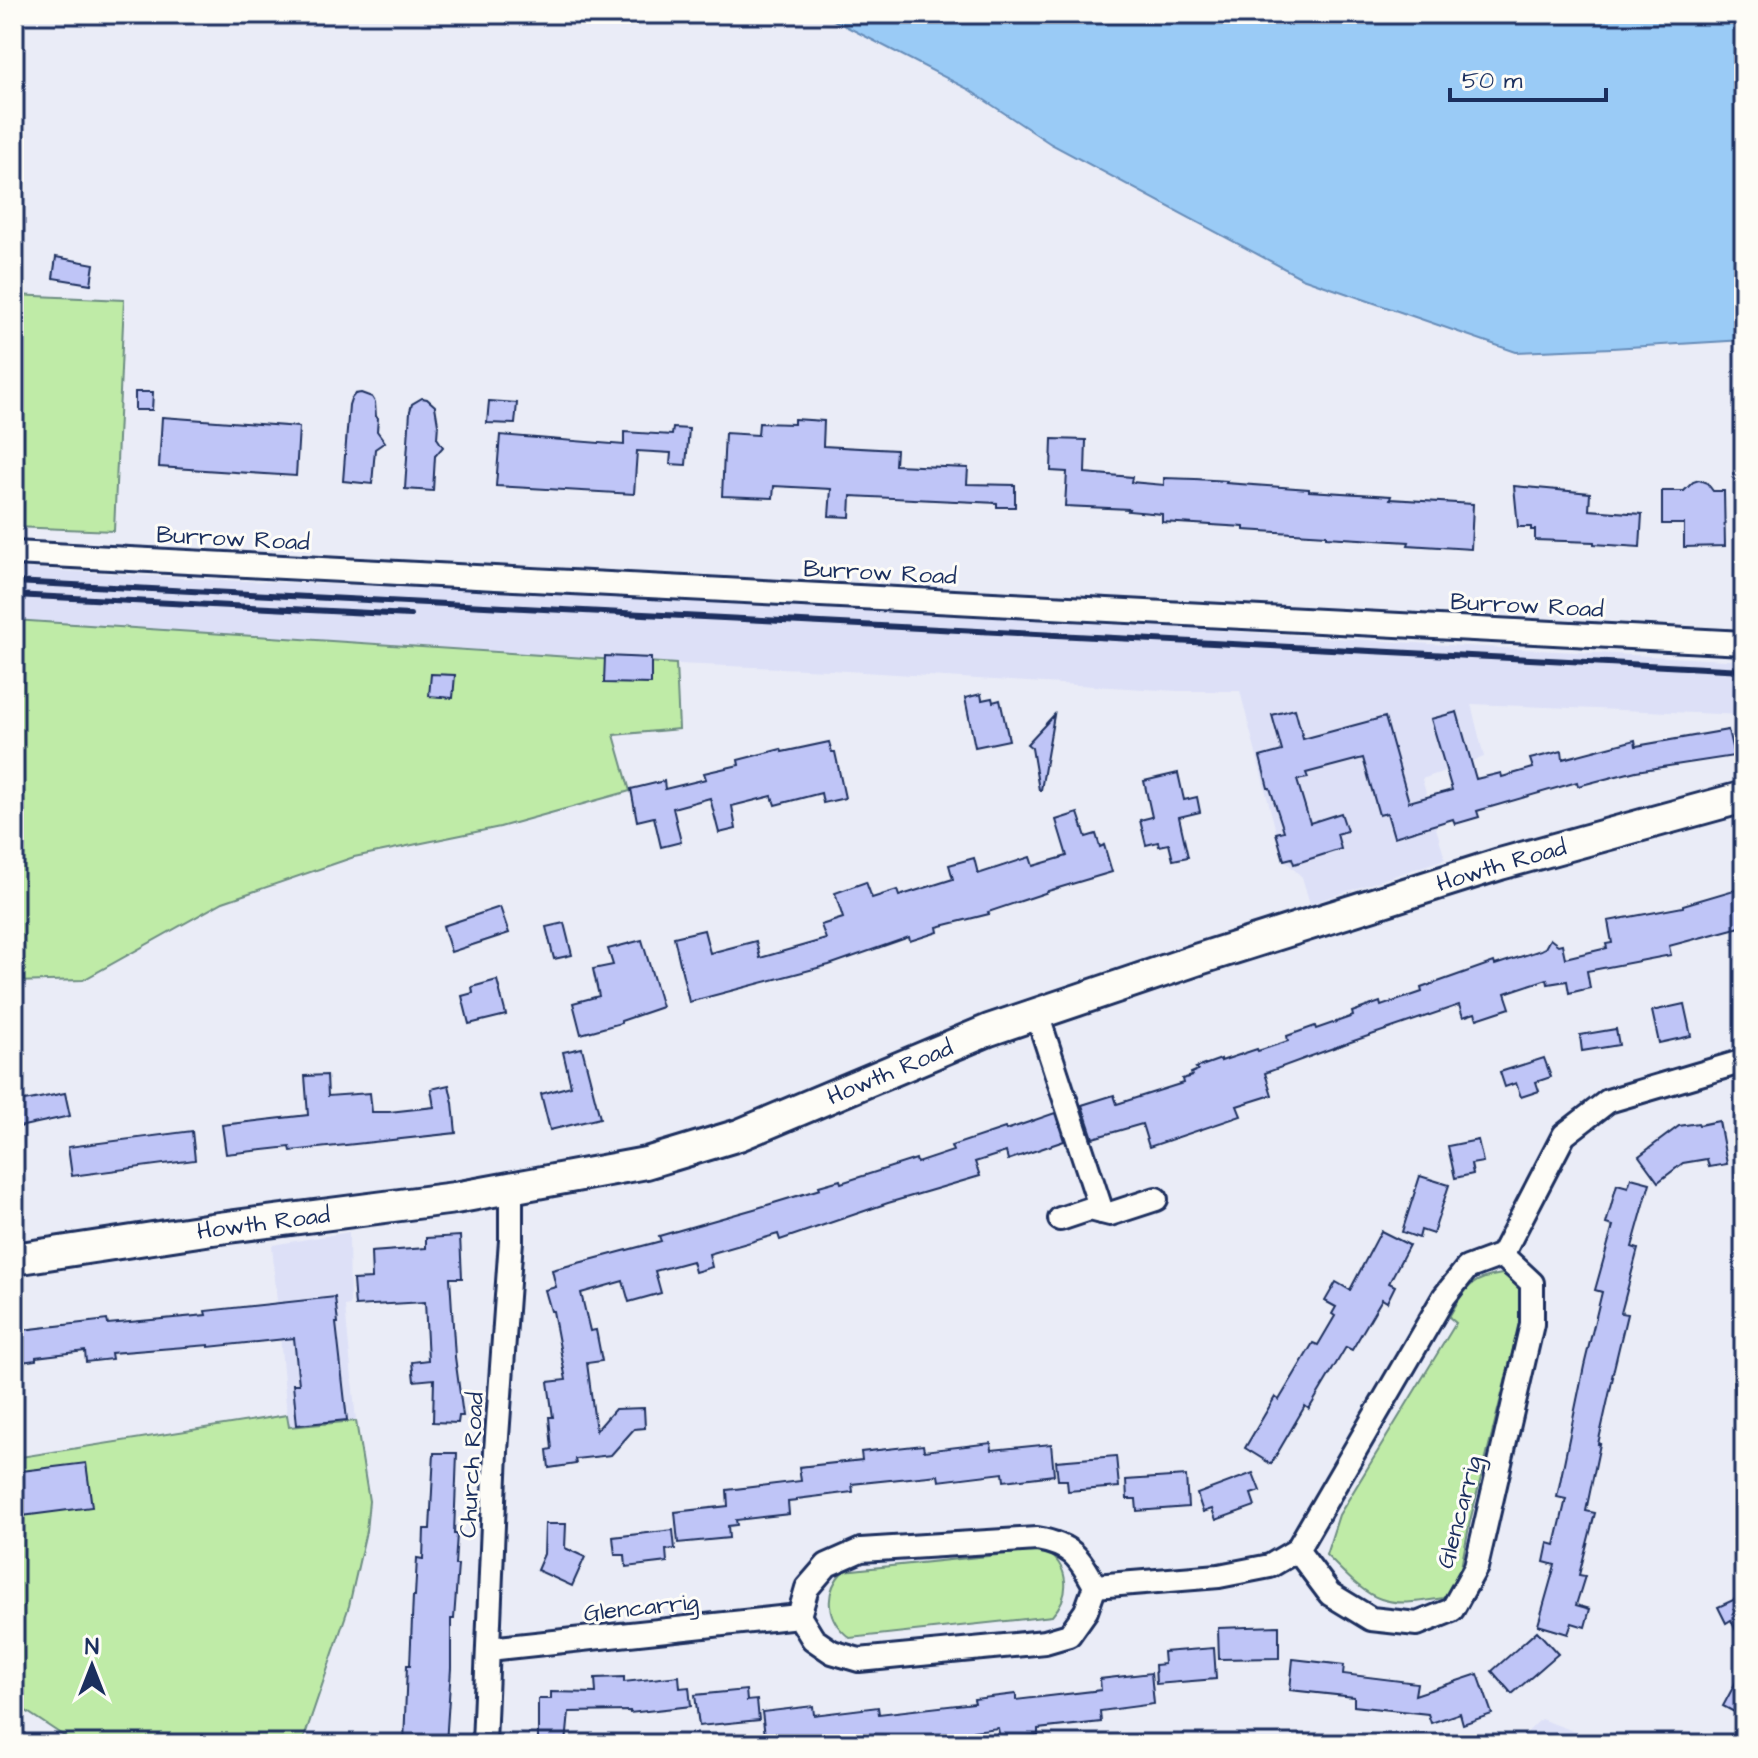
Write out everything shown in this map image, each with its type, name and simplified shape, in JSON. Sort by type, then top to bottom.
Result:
[{"type":"main road","name":"Howth Road","points":[[14,1259],[511,1189],[646,1163],[739,1135],[989,1030],[1211,955],[1500,864],[1744,797]]},
{"type":"street","name":"Burrow Road","points":[[14,553],[1744,643]]},
{"type":"street","points":[[1037,1014],[1102,1212]]},
{"type":"street","points":[[1095,1586],[1219,1576],[1270,1566],[1297,1550],[1444,1297],[1467,1268],[1502,1255],[1564,1135],[1608,1101],[1744,1061]]},
{"type":"street","name":"Church Road","points":[[484,1744],[496,1451],[511,1240],[511,1189]]},
{"type":"street","points":[[1060,1219],[1090,1209],[1110,1214],[1156,1199]]},
{"type":"street","name":"Glencarrig","points":[[1297,1550],[1330,1594],[1371,1619],[1417,1624],[1452,1610],[1476,1567],[1532,1324],[1532,1283],[1502,1255]]},
{"type":"street","points":[[1037,1539],[1059,1543],[1082,1561],[1095,1586],[1086,1611],[1069,1635],[1045,1642],[859,1660],[832,1652],[813,1639],[799,1616],[807,1588],[827,1565],[861,1550],[1037,1539]]},
{"type":"street","name":"Glencarrig","points":[[489,1649],[799,1616]]},
{"type":"shaded area","points":[[14,568],[1148,626],[1744,661],[1744,715],[1471,704],[1484,757],[1422,779],[1445,859],[1310,904],[1302,877],[1283,859],[1240,691],[1177,691],[676,664],[14,620]]},
{"type":"shaded area","points":[[349,1232],[350,1305],[345,1306],[356,1421],[288,1427],[272,1245]]},
{"type":"shaded area","points":[[1541,1719],[1608,1744],[1515,1744]]},
{"type":"green space","points":[[14,295],[124,300],[114,531],[14,527]]},
{"type":"green space","points":[[14,620],[676,664],[679,729],[614,735],[630,791],[500,827],[354,857],[223,902],[83,980],[14,982]]},
{"type":"green space","points":[[1502,1274],[1524,1288],[1527,1302],[1470,1521],[1459,1578],[1444,1598],[1404,1603],[1381,1599],[1359,1586],[1326,1555],[1339,1515],[1456,1323],[1449,1317],[1459,1299],[1475,1282]]},
{"type":"green space","points":[[287,1415],[289,1427],[356,1421],[369,1501],[366,1531],[349,1606],[302,1744],[76,1744],[14,1703],[14,1458]]},
{"type":"green space","points":[[1045,1550],[1059,1564],[1065,1581],[1063,1599],[1052,1616],[850,1638],[832,1615],[832,1588],[843,1571]]},
{"type":"water","points":[[822,14],[1744,14],[1744,340],[1516,352],[1302,278],[1051,144],[968,89]]},
{"type":"building","points":[[56,257],[94,264],[91,284],[53,278]]},
{"type":"building","points":[[135,392],[153,392],[152,410],[135,410]]},
{"type":"building","points":[[355,394],[372,397],[375,402],[377,431],[385,442],[375,449],[372,484],[343,481],[349,405]]},
{"type":"building","points":[[422,398],[435,406],[437,438],[443,447],[435,456],[433,491],[405,489],[410,411],[412,404]]},
{"type":"building","points":[[489,401],[517,403],[515,424],[487,423]]},
{"type":"building","points":[[162,417],[299,427],[296,476],[159,467]]},
{"type":"building","points":[[794,419],[824,421],[823,446],[896,450],[895,465],[968,468],[967,484],[1015,485],[1015,507],[997,507],[997,503],[851,496],[850,517],[829,516],[831,489],[774,486],[773,498],[722,496],[725,433],[758,435],[759,423],[794,424]]},
{"type":"building","points":[[673,428],[689,429],[686,465],[670,464],[671,453],[637,451],[634,494],[496,486],[500,435],[624,445],[624,432],[672,435]]},
{"type":"building","points":[[1052,439],[1086,440],[1085,473],[1132,477],[1131,482],[1164,485],[1164,478],[1227,481],[1309,491],[1391,496],[1390,499],[1473,504],[1471,549],[1162,522],[1162,514],[1065,506],[1067,472],[1051,471]]},
{"type":"building","points":[[1699,480],[1707,483],[1713,491],[1724,491],[1725,546],[1684,547],[1684,524],[1662,524],[1662,491],[1684,491]]},
{"type":"building","points":[[1514,486],[1590,493],[1589,510],[1642,514],[1640,547],[1535,540],[1535,530],[1518,527]]},
{"type":"building","points":[[605,656],[651,658],[651,684],[604,683]]},
{"type":"building","points":[[431,674],[455,675],[453,698],[429,696]]},
{"type":"building","points":[[981,694],[982,700],[1000,700],[1009,740],[975,747],[965,698]]},
{"type":"building","points":[[1295,709],[1303,739],[1385,717],[1409,802],[1452,790],[1431,719],[1457,712],[1476,779],[1501,773],[1502,777],[1533,768],[1530,759],[1562,751],[1563,759],[1635,740],[1636,746],[1728,730],[1734,756],[1636,771],[1578,786],[1577,782],[1477,811],[1479,817],[1455,824],[1453,819],[1394,837],[1387,813],[1379,815],[1363,758],[1306,773],[1308,778],[1297,780],[1310,823],[1341,813],[1347,831],[1337,834],[1341,849],[1294,864],[1292,858],[1284,860],[1276,833],[1284,831],[1260,757],[1282,751],[1272,715]]},
{"type":"building","points":[[1054,715],[1039,790],[1032,748],[1027,744]]},
{"type":"building","points":[[829,742],[832,752],[835,752],[845,798],[823,803],[821,793],[775,805],[772,796],[732,806],[736,829],[719,833],[710,798],[673,808],[681,842],[661,847],[654,817],[637,821],[631,789],[664,781],[665,789],[706,779],[704,773],[739,765],[738,760],[781,749],[782,752]]},
{"type":"building","points":[[1178,773],[1184,800],[1197,797],[1200,812],[1179,817],[1188,857],[1173,860],[1169,844],[1159,846],[1158,842],[1146,845],[1140,820],[1152,817],[1144,781]]},
{"type":"building","points":[[1078,813],[1086,837],[1096,834],[1100,847],[1104,845],[1112,872],[1048,891],[989,914],[937,927],[938,932],[910,941],[909,937],[829,965],[689,1002],[674,937],[704,930],[710,953],[756,941],[760,958],[826,939],[821,925],[843,918],[835,893],[866,882],[872,898],[897,890],[899,896],[953,879],[949,865],[974,858],[978,874],[1030,857],[1033,866],[1067,856],[1056,820]]},
{"type":"building","points":[[1744,887],[1744,926],[1669,946],[1671,955],[1587,971],[1590,988],[1569,993],[1567,981],[1548,984],[1547,979],[1505,993],[1510,1008],[1477,1019],[1475,1013],[1463,1017],[1459,1005],[1336,1047],[1265,1073],[1272,1095],[1237,1106],[1241,1116],[1149,1147],[1142,1124],[1093,1138],[1082,1105],[1114,1095],[1117,1104],[1183,1083],[1182,1079],[1192,1076],[1191,1073],[1198,1070],[1196,1068],[1288,1041],[1287,1036],[1353,1016],[1352,1012],[1380,1002],[1381,1006],[1494,962],[1495,965],[1541,950],[1550,939],[1558,945],[1562,944],[1565,958],[1607,948],[1606,944],[1612,943],[1608,921],[1683,907]]},
{"type":"building","points":[[500,907],[509,933],[451,952],[443,926]]},
{"type":"building","points":[[564,923],[572,955],[554,959],[546,927]]},
{"type":"building","points":[[642,940],[662,1007],[581,1034],[573,1003],[599,996],[593,969],[613,965],[608,949]]},
{"type":"building","points":[[497,980],[506,1015],[469,1024],[462,996],[473,993],[472,987]]},
{"type":"building","points":[[1684,1004],[1691,1036],[1659,1043],[1652,1011]]},
{"type":"building","points":[[1616,1029],[1619,1045],[1582,1051],[1580,1035]]},
{"type":"building","points":[[582,1048],[600,1118],[550,1130],[541,1094],[571,1086],[563,1052]]},
{"type":"building","points":[[1544,1058],[1551,1077],[1536,1082],[1539,1091],[1521,1097],[1516,1083],[1505,1087],[1500,1072]]},
{"type":"building","points":[[327,1075],[328,1096],[370,1093],[372,1112],[434,1107],[431,1089],[449,1085],[456,1133],[291,1151],[290,1147],[226,1154],[222,1125],[308,1115],[305,1076]]},
{"type":"building","points":[[65,1093],[70,1116],[14,1128],[14,1103]]},
{"type":"building","points":[[1055,1113],[1064,1141],[1008,1160],[1006,1152],[975,1162],[980,1176],[780,1240],[778,1234],[709,1254],[712,1267],[695,1272],[692,1261],[655,1271],[661,1293],[629,1302],[623,1281],[581,1293],[590,1331],[596,1330],[602,1361],[587,1363],[596,1431],[615,1409],[644,1408],[645,1428],[634,1429],[611,1455],[575,1459],[576,1464],[549,1468],[547,1450],[552,1449],[549,1417],[553,1417],[548,1382],[566,1380],[553,1311],[545,1290],[556,1287],[552,1270],[661,1241],[659,1236],[820,1189],[819,1186],[840,1180],[841,1183],[916,1159],[917,1163],[953,1151],[951,1146]]},
{"type":"building","points":[[1719,1121],[1727,1164],[1709,1167],[1707,1159],[1683,1163],[1658,1182],[1639,1156],[1679,1126]]},
{"type":"building","points":[[192,1131],[195,1160],[72,1176],[68,1147]]},
{"type":"building","points":[[1478,1140],[1483,1162],[1471,1164],[1473,1174],[1455,1178],[1448,1146]]},
{"type":"building","points":[[1420,1176],[1449,1185],[1433,1234],[1421,1230],[1419,1238],[1402,1232]]},
{"type":"building","points":[[1631,1178],[1650,1183],[1632,1247],[1638,1249],[1621,1313],[1627,1314],[1586,1511],[1595,1513],[1579,1575],[1585,1576],[1576,1605],[1590,1609],[1585,1627],[1572,1623],[1568,1634],[1538,1625],[1555,1565],[1544,1562],[1548,1543],[1555,1545],[1566,1499],[1557,1497],[1602,1292],[1595,1290],[1613,1226],[1606,1224],[1617,1184],[1628,1187]]},
{"type":"building","points":[[1381,1231],[1409,1245],[1389,1283],[1395,1286],[1387,1302],[1382,1299],[1352,1350],[1346,1347],[1309,1409],[1305,1406],[1271,1464],[1245,1448],[1275,1397],[1279,1400],[1313,1343],[1318,1345],[1335,1316],[1332,1314],[1336,1307],[1325,1301],[1336,1282],[1350,1290]]},
{"type":"building","points":[[460,1236],[462,1278],[450,1278],[455,1357],[463,1416],[459,1416],[458,1423],[433,1422],[434,1379],[414,1381],[412,1362],[428,1360],[425,1302],[355,1306],[353,1280],[372,1279],[371,1252],[426,1248],[426,1238]]},
{"type":"building","points":[[335,1297],[347,1420],[297,1425],[293,1384],[299,1384],[294,1338],[111,1353],[112,1359],[86,1362],[85,1351],[14,1363],[14,1331],[107,1320],[108,1324],[206,1315],[205,1311]]},
{"type":"building","points":[[991,1443],[992,1450],[1051,1444],[1054,1475],[1004,1481],[1003,1473],[939,1481],[938,1475],[852,1484],[853,1492],[788,1502],[789,1514],[736,1520],[737,1525],[728,1526],[729,1538],[678,1543],[675,1512],[728,1506],[727,1490],[801,1481],[799,1467],[862,1460],[861,1452],[923,1445],[924,1451]]},
{"type":"building","points":[[434,1453],[457,1453],[454,1534],[457,1534],[455,1565],[458,1565],[454,1619],[451,1619],[446,1744],[404,1744],[413,1596],[417,1558],[423,1559],[424,1529],[430,1529]]},
{"type":"building","points":[[1116,1456],[1119,1487],[1068,1491],[1067,1480],[1058,1480],[1056,1461]]},
{"type":"building","points":[[86,1463],[92,1507],[14,1517],[14,1472]]},
{"type":"building","points":[[1253,1473],[1260,1491],[1251,1494],[1255,1506],[1216,1520],[1212,1509],[1203,1512],[1197,1494]]},
{"type":"building","points":[[1186,1476],[1188,1507],[1137,1511],[1136,1499],[1127,1499],[1126,1480]]},
{"type":"building","points":[[545,1524],[566,1524],[565,1548],[585,1557],[572,1586],[537,1570],[544,1554]]},
{"type":"building","points":[[673,1530],[675,1549],[666,1550],[667,1562],[626,1567],[625,1555],[615,1555],[613,1537]]},
{"type":"building","points":[[1744,1595],[1744,1648],[1731,1620],[1726,1623],[1718,1607]]},
{"type":"building","points":[[1279,1626],[1279,1658],[1219,1659],[1218,1628]]},
{"type":"building","points":[[1537,1631],[1558,1654],[1512,1694],[1492,1671]]},
{"type":"building","points":[[1214,1648],[1216,1679],[1156,1684],[1155,1665],[1164,1664],[1163,1652]]},
{"type":"building","points":[[1293,1659],[1344,1665],[1343,1674],[1417,1683],[1415,1695],[1478,1674],[1492,1714],[1463,1724],[1460,1713],[1431,1723],[1428,1714],[1354,1706],[1354,1697],[1290,1690]]},
{"type":"building","points":[[1744,1667],[1744,1717],[1723,1706]]},
{"type":"building","points":[[1151,1673],[1154,1704],[1100,1711],[1101,1722],[1038,1729],[1038,1735],[1000,1739],[998,1728],[964,1732],[966,1743],[955,1744],[949,1744],[948,1737],[890,1744],[861,1744],[861,1741],[831,1744],[830,1736],[766,1743],[762,1712],[813,1706],[814,1715],[878,1707],[879,1714],[975,1703],[974,1699],[1016,1694],[1016,1700],[1101,1690],[1100,1679]]},
{"type":"building","points":[[679,1676],[680,1688],[689,1687],[691,1706],[630,1713],[569,1712],[566,1744],[538,1744],[538,1699],[551,1699],[551,1692],[596,1693],[595,1678],[624,1677],[624,1682]]},
{"type":"building","points":[[746,1690],[747,1701],[757,1700],[759,1720],[699,1726],[695,1695]]},
{"type":"railway","points":[[14,582],[1744,670]]},
{"type":"railway","points":[[14,595],[410,615]]}]
